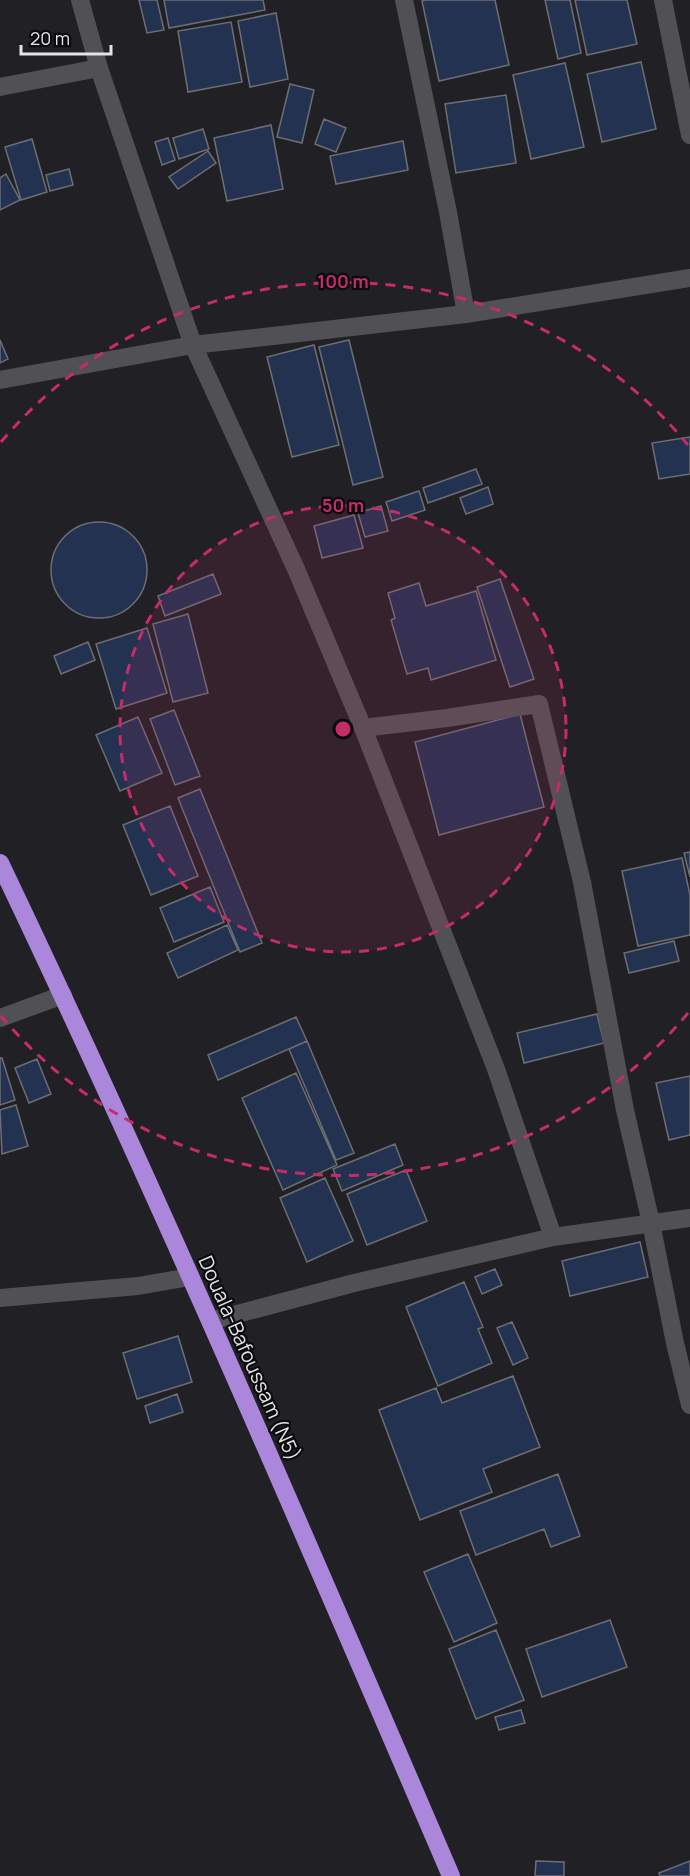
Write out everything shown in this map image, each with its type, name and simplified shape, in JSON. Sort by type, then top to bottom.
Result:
[{"type":"highway","name":"Douala-Bafoussam (N5)","points":[[0,862],[211,1321],[451,1876]]},
{"type":"street","points":[[80,0],[99,68],[193,345],[296,569],[363,728],[496,1069],[553,1237]]},
{"type":"street","points":[[404,0],[444,189],[466,314]]},
{"type":"street","points":[[663,0],[690,135]]},
{"type":"street","points":[[0,87],[99,68]]},
{"type":"street","points":[[0,381],[193,345],[466,314],[690,278]]},
{"type":"street","points":[[363,728],[539,704],[582,882],[625,1110],[690,1405]]},
{"type":"street","points":[[0,1018],[63,995]]},
{"type":"street","points":[[211,1321],[354,1283],[553,1237],[690,1218]]},
{"type":"street","points":[[0,1298],[138,1286],[190,1277]]},
{"type":"building","points":[[139,0],[157,0],[164,30],[147,33]]},
{"type":"building","points":[[164,0],[263,0],[265,10],[169,28]]},
{"type":"building","points":[[495,0],[509,65],[439,81],[422,1]]},
{"type":"building","points":[[545,0],[570,0],[581,53],[558,59]]},
{"type":"building","points":[[575,0],[627,0],[637,44],[587,55]]},
{"type":"building","points":[[276,13],[288,79],[250,87],[238,21]]},
{"type":"building","points":[[231,22],[242,82],[188,92],[178,31]]},
{"type":"building","points":[[641,62],[656,129],[602,142],[587,74]]},
{"type":"building","points":[[565,63],[584,147],[531,159],[513,75]]},
{"type":"building","points":[[290,84],[314,90],[302,143],[277,137]]},
{"type":"building","points":[[506,95],[516,163],[456,173],[445,104]]},
{"type":"building","points":[[324,119],[346,128],[336,152],[315,144]]},
{"type":"building","points":[[271,125],[283,189],[227,201],[214,138]]},
{"type":"building","points":[[203,129],[209,149],[179,159],[173,138]]},
{"type":"building","points":[[168,138],[175,160],[162,165],[155,142]]},
{"type":"building","points":[[32,139],[47,192],[21,200],[5,147]]},
{"type":"building","points":[[403,141],[408,170],[336,184],[330,156]]},
{"type":"building","points":[[208,151],[216,163],[178,189],[169,177]]},
{"type":"building","points":[[69,169],[73,185],[50,191],[46,175]]},
{"type":"building","points":[[6,174],[20,200],[0,210],[0,178]]},
{"type":"building","points":[[0,340],[8,359],[0,363]]},
{"type":"building","points":[[349,340],[383,477],[353,485],[319,347]]},
{"type":"building","points":[[314,345],[339,445],[292,457],[267,357]]},
{"type":"building","points":[[690,437],[690,474],[659,479],[652,443]]},
{"type":"building","points":[[476,469],[482,484],[428,503],[423,488]]},
{"type":"building","points":[[488,487],[493,504],[466,514],[460,498]]},
{"type":"building","points":[[419,491],[425,510],[392,521],[386,502]]},
{"type":"building","points":[[381,506],[388,531],[365,537],[358,513]]},
{"type":"building","points":[[354,515],[363,548],[322,558],[314,526]]},
{"type":"building","points":[[90,522],[108,522],[126,530],[139,543],[147,561],[144,589],[126,610],[108,618],[90,618],[72,610],[59,597],[51,579],[51,561],[59,543],[72,530]]},
{"type":"building","points":[[213,574],[221,594],[165,616],[158,596]]},
{"type":"building","points":[[500,579],[534,679],[510,687],[477,587]]},
{"type":"building","points":[[419,583],[426,606],[476,591],[496,660],[431,680],[428,668],[407,674],[391,620],[395,618],[388,593]]},
{"type":"building","points":[[188,614],[208,693],[173,702],[153,624]]},
{"type":"building","points":[[147,628],[167,693],[116,709],[96,644]]},
{"type":"building","points":[[88,642],[95,660],[61,674],[54,656]]},
{"type":"building","points":[[174,710],[200,776],[175,785],[150,719]]},
{"type":"building","points":[[520,714],[544,807],[439,835],[415,742]]},
{"type":"building","points":[[138,717],[162,773],[120,791],[96,735]]},
{"type":"building","points":[[200,789],[262,943],[240,952],[178,798]]},
{"type":"building","points":[[170,806],[198,876],[151,895],[123,825]]},
{"type":"building","points":[[690,852],[690,877],[684,853]]},
{"type":"building","points":[[682,858],[690,895],[690,935],[638,946],[622,871]]},
{"type":"building","points":[[210,887],[224,922],[174,942],[160,908]]},
{"type":"building","points":[[227,925],[238,950],[178,978],[167,953]]},
{"type":"building","points":[[674,941],[679,961],[629,973],[624,953]]},
{"type":"building","points":[[597,1014],[604,1043],[524,1063],[517,1033]]},
{"type":"building","points":[[296,1017],[307,1041],[218,1080],[208,1055]]},
{"type":"building","points":[[307,1041],[354,1153],[336,1160],[289,1049]]},
{"type":"building","points":[[0,1058],[2,1058],[15,1100],[0,1105]]},
{"type":"building","points":[[37,1059],[51,1094],[29,1103],[15,1068]]},
{"type":"building","points":[[296,1073],[337,1165],[283,1190],[242,1098]]},
{"type":"building","points":[[690,1076],[690,1135],[669,1140],[656,1083]]},
{"type":"building","points":[[16,1105],[28,1146],[2,1154],[0,1110]]},
{"type":"building","points":[[395,1144],[403,1165],[342,1191],[333,1169]]},
{"type":"building","points":[[406,1170],[427,1221],[367,1245],[347,1194]]},
{"type":"building","points":[[325,1178],[353,1241],[307,1262],[280,1198]]},
{"type":"building","points":[[640,1242],[648,1277],[570,1296],[562,1261]]},
{"type":"building","points":[[495,1269],[502,1285],[482,1294],[475,1277]]},
{"type":"building","points":[[464,1282],[483,1327],[478,1329],[492,1363],[438,1386],[406,1307]]},
{"type":"building","points":[[512,1322],[528,1358],[513,1365],[497,1328]]},
{"type":"building","points":[[178,1336],[192,1382],[137,1399],[123,1353]]},
{"type":"building","points":[[513,1376],[540,1447],[483,1469],[492,1492],[420,1520],[379,1410],[436,1388],[442,1403]]},
{"type":"building","points":[[177,1394],[183,1412],[150,1423],[145,1406]]},
{"type":"building","points":[[558,1474],[580,1536],[551,1547],[544,1529],[476,1555],[460,1511]]},
{"type":"building","points":[[468,1554],[497,1623],[454,1642],[424,1572]]},
{"type":"building","points":[[610,1620],[627,1667],[542,1697],[526,1649]]},
{"type":"building","points":[[496,1630],[524,1700],[476,1719],[449,1649]]},
{"type":"building","points":[[521,1710],[525,1723],[499,1730],[495,1717]]},
{"type":"building","points":[[536,1861],[564,1862],[564,1876],[535,1876]]},
{"type":"building","points":[[690,1861],[690,1876],[660,1876],[659,1873]]}]
